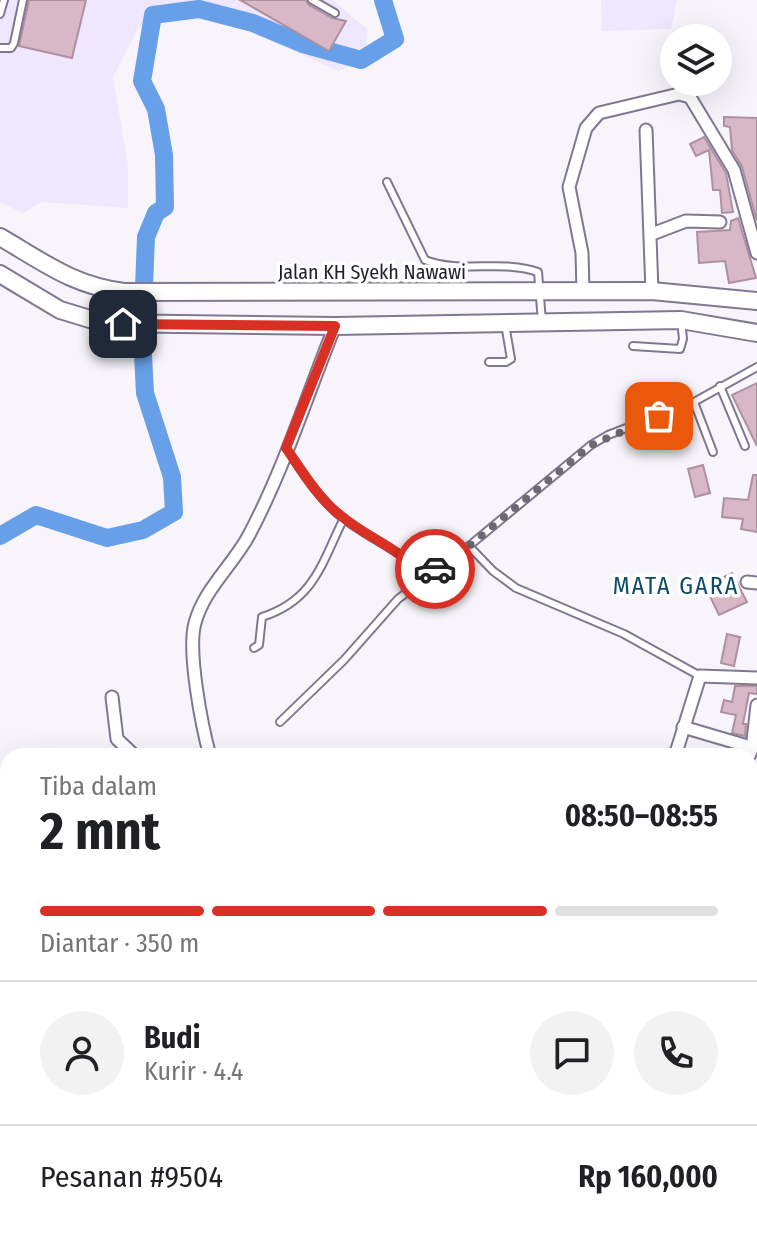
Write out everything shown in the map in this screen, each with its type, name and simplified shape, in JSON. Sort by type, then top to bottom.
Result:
[{"type":"main road","name":"Jalan KH Syekh Nawawi","points":[[0,237],[60,275],[93,288],[124,292],[652,291],[757,301]]},
{"type":"main road","points":[[0,274],[60,310],[103,323],[335,326],[681,320],[757,333]]},
{"type":"street","points":[[583,291],[582,253],[569,187],[586,128],[599,113],[679,94],[690,97],[734,170],[757,253]]},
{"type":"street","points":[[646,130],[652,291]]},
{"type":"street","points":[[652,234],[686,221],[720,222]]},
{"type":"street","points":[[208,748],[195,666],[194,624],[220,576],[248,537],[335,326]]},
{"type":"street","points":[[677,748],[700,676],[757,678]]},
{"type":"street","points":[[112,697],[117,739],[127,748]]},
{"type":"street","points":[[752,748],[757,705]]},
{"type":"street","points":[[683,727],[738,748]]},
{"type":"lane","points":[[0,14],[4,0]]},
{"type":"lane","points":[[0,48],[11,48],[14,43],[23,0]]},
{"type":"lane","points":[[312,0],[335,13]]},
{"type":"lane","points":[[387,182],[425,260],[442,266],[522,267],[538,272],[542,323]]},
{"type":"lane","points":[[633,346],[680,349],[683,339],[681,320]]},
{"type":"lane","points":[[489,362],[511,359],[505,324]]},
{"type":"lane","points":[[280,722],[344,660],[398,599],[469,546],[591,445],[608,435],[694,402],[757,367]]},
{"type":"lane","points":[[720,386],[745,446]]},
{"type":"lane","points":[[694,402],[713,452]]},
{"type":"lane","points":[[286,448],[310,483],[344,518],[406,556],[424,577]]},
{"type":"lane","points":[[254,648],[259,645],[262,617],[288,605],[311,586],[344,518]]},
{"type":"lane","points":[[469,546],[493,571],[516,588],[624,634],[700,676]]},
{"type":"shaded area","points":[[0,0],[332,0],[367,29],[366,59],[339,71],[207,13],[166,8],[138,29],[113,77],[128,166],[128,208],[42,202],[23,213],[0,202]]},
{"type":"shaded area","points":[[601,0],[677,0],[672,24],[660,24],[660,29],[602,31]]},
{"type":"building","points":[[29,0],[86,0],[72,58],[19,46]]},
{"type":"building","points":[[240,0],[306,0],[309,5],[332,18],[346,21],[329,51]]},
{"type":"building","points":[[724,117],[757,118],[757,221],[742,167],[732,150],[730,127],[724,126]]},
{"type":"building","points":[[704,137],[726,173],[733,212],[722,213],[720,190],[713,190],[709,150],[696,156],[690,144]]},
{"type":"building","points":[[738,218],[756,278],[729,283],[725,261],[699,263],[697,232],[730,230],[731,221]]},
{"type":"building","points":[[757,383],[757,446],[732,395]]},
{"type":"building","points":[[703,465],[710,493],[695,497],[688,469]]},
{"type":"building","points":[[753,475],[757,475],[757,532],[741,529],[743,519],[722,517],[724,498],[748,500]]},
{"type":"building","points":[[732,573],[747,602],[719,615],[705,586]]},
{"type":"building","points":[[727,634],[740,637],[734,666],[721,663]]},
{"type":"building","points":[[735,686],[757,686],[757,694],[749,693],[743,724],[746,724],[745,736],[732,733],[736,715],[721,712],[724,700],[732,702]]},
{"type":"waterway","points":[[0,536],[36,515],[107,538],[143,530],[174,512],[172,477],[145,393],[142,336],[146,237],[156,213],[165,207],[164,155],[156,109],[142,81],[153,15],[199,9],[253,23],[303,44],[361,60],[395,39],[383,0]]},
{"type":"way so far","points":[[435,569],[469,546],[591,445],[608,435],[659,416]]},
{"type":"district","name":"MATA GARA","points":[[676,586]]},
{"type":"route","points":[[123,324],[169,322],[335,326],[286,448],[310,483],[337,513],[363,533],[406,556],[424,577],[435,569]]}]
